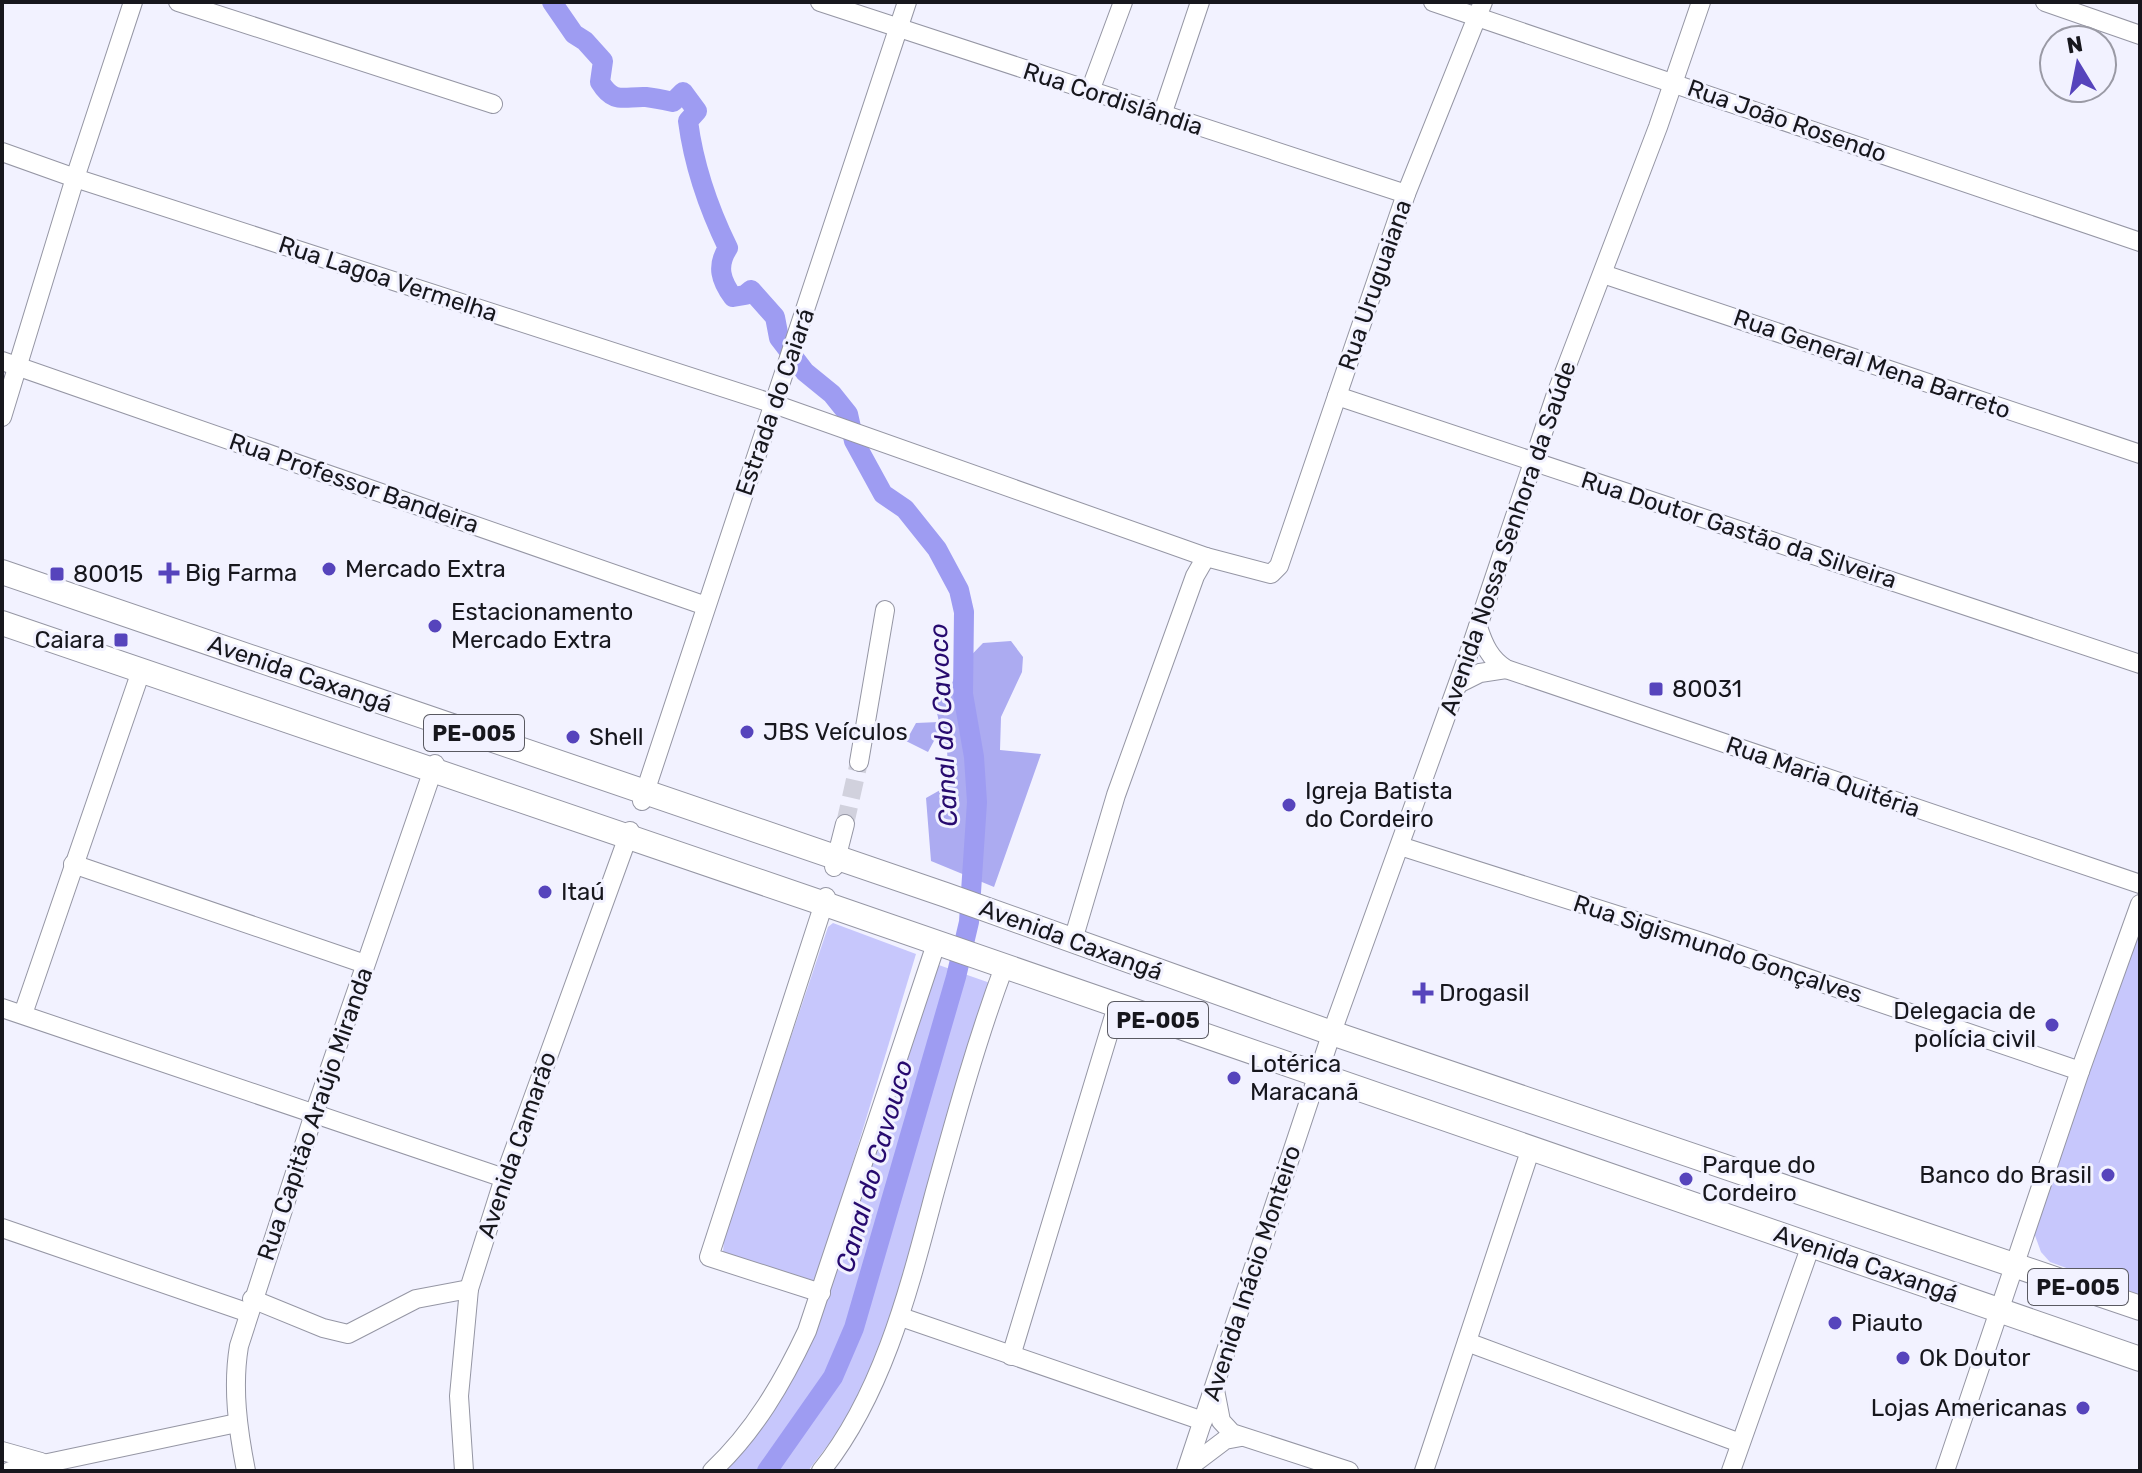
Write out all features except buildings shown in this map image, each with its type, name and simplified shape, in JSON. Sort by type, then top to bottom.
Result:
[{"type":"main road","name":"Avenida Caxangá","points":[[2,572],[835,863],[946,895],[1332,1032],[2140,1308]]},
{"type":"main road","name":"Avenida Caxangá","points":[[2,623],[825,901],[939,945],[2140,1359]]},
{"type":"street","points":[[2,417],[10,363],[133,2]]},
{"type":"street","points":[[178,2],[493,104]]},
{"type":"street","name":"Rua Cordislândia","points":[[820,2],[1406,194]]},
{"type":"street","name":"Estrada do Caiará","points":[[644,796],[907,2]]},
{"type":"street","points":[[1090,91],[1123,2]]},
{"type":"street","points":[[1162,115],[1200,2]]},
{"type":"street","name":"Rua João Rosendo","points":[[1433,2],[1480,10],[1673,82],[2140,242]]},
{"type":"street","name":"Avenida Nossa Senhora da Saúde","points":[[1318,1076],[1478,627],[1556,394],[1603,274],[1701,2]]},
{"type":"street","points":[[2045,2],[2140,35]]},
{"type":"street","name":"Rua Uruguaiana","points":[[1206,557],[1271,574],[1276,571],[1406,194],[1480,10]]},
{"type":"street","name":"Rua Lagoa Vermelha","points":[[2,152],[774,404],[1206,557]]},
{"type":"street","name":"Rua General Mena Barreto","points":[[1603,274],[2140,454]]},
{"type":"street","name":"Rua Professor Bandeira","points":[[10,363],[706,606]]},
{"type":"street","name":"Rua Doutor Gastão da Silveira","points":[[1337,396],[2140,664]]},
{"type":"street","points":[[1073,940],[1132,746],[1195,576],[1206,557]]},
{"type":"street","points":[[859,762],[885,610]]},
{"type":"street","points":[[1478,627],[1495,663],[1506,669]]},
{"type":"street","points":[[1458,684],[1480,673],[1506,669]]},
{"type":"street","name":"Rua Maria Quitéria","points":[[1506,669],[2140,884]]},
{"type":"street","points":[[23,1014],[141,671]]},
{"type":"street","name":"Rua Capitão Araújo Miranda","points":[[246,1471],[237,1423],[236,1367],[251,1306],[434,767]]},
{"type":"street","points":[[835,863],[845,824]]},
{"type":"street","name":"Avenida Camarão","points":[[464,1471],[459,1396],[469,1289],[504,1178],[629,834]]},
{"type":"street","name":"Rua Sigismundo Gonçalves","points":[[1400,846],[1705,943],[2080,1071]]},
{"type":"street","points":[[73,864],[365,964]]},
{"type":"street","points":[[821,1293],[709,1257],[825,901]]},
{"type":"street","points":[[1945,1471],[2080,1071],[2140,904]]},
{"type":"street","points":[[712,1471],[729,1456],[781,1384],[807,1331],[867,1145],[939,945]]},
{"type":"street","points":[[821,1471],[880,1371],[901,1317],[1001,966]]},
{"type":"street","points":[[1011,1356],[1117,1006]]},
{"type":"street","points":[[2,1008],[504,1178]]},
{"type":"street","name":"Avenida Inácio Monteiro","points":[[1187,1469],[1318,1076]]},
{"type":"street","points":[[1424,1471],[1531,1148]]},
{"type":"street","points":[[2,1228],[348,1334],[416,1299],[469,1289]]},
{"type":"street","points":[[1731,1471],[1811,1245]]},
{"type":"street","points":[[901,1317],[1203,1421]]},
{"type":"street","points":[[1467,1342],[1740,1443]]},
{"type":"street","points":[[1214,1387],[1221,1421],[1232,1433],[1349,1471]]},
{"type":"street","points":[[10,1471],[237,1423]]},
{"type":"street","points":[[1187,1469],[1225,1440],[1241,1437]]},
{"type":"street","points":[[2,1451],[46,1464]]},
{"type":"shaded area","points":[[1011,641],[1023,657],[1022,672],[1001,717],[1000,750],[1041,754],[994,887],[931,861],[926,798],[949,785],[947,750],[935,739],[928,752],[906,741],[916,723],[939,722],[933,695],[947,697],[957,670],[983,643]]},
{"type":"shaded area","points":[[2140,920],[2140,1295],[2050,1262],[2041,1252],[2033,1230]]},
{"type":"shaded area","points":[[833,923],[916,954],[816,1284],[723,1253],[724,1236],[828,927]]},
{"type":"shaded area","points":[[933,963],[993,984],[908,1268],[868,1380],[838,1432],[808,1471],[718,1471],[786,1384]]},
{"type":"waterway","name":"Canal do Cavoco","points":[[552,2],[574,34],[603,61],[600,82],[610,94],[620,98],[646,97],[673,102],[683,92],[697,111],[688,121],[703,186],[728,248],[721,267],[725,285],[733,297],[745,295],[751,290],[775,317],[779,338],[805,372],[832,394],[848,414],[854,441],[883,494],[905,509],[937,549],[959,590],[964,612],[963,694],[974,757],[977,802],[969,922],[956,977],[854,1328],[833,1377],[767,1471]]},
{"type":"tunnel","points":[[845,824],[859,762]]},
{"type":"place","name":"Mercado Extra","points":[[329,569]]},
{"type":"place","name":"Big Farma","points":[[169,573]]},
{"type":"place","name":"80015","points":[[57,574]]},
{"type":"place","name":"Estacionamento Mercado Extra","points":[[435,626]]},
{"type":"place","name":"Caiara","points":[[121,640]]},
{"type":"place","name":"80031","points":[[1656,689]]},
{"type":"place","name":"JBS Veículos","points":[[747,732]]},
{"type":"place","name":"Shell","points":[[573,737]]},
{"type":"place","name":"Igreja Batista do Cordeiro","points":[[1289,805]]},
{"type":"place","name":"Itaú","points":[[545,892]]},
{"type":"place","name":"Drogasil","points":[[1423,993]]},
{"type":"place","name":"Delegacia de polícia civil","points":[[2052,1025]]},
{"type":"place","name":"Lotérica Maracanã","points":[[1234,1078]]},
{"type":"place","name":"Banco do Brasil","points":[[2108,1175]]},
{"type":"place","name":"Parque do Cordeiro","points":[[1686,1179]]},
{"type":"place","name":"Piauto","points":[[1835,1323]]},
{"type":"place","name":"Ok Doutor","points":[[1903,1358]]},
{"type":"place","name":"Lojas Americanas","points":[[2083,1408]]},
{"type":"water label","name":"Canal do Cavouco","points":[[874,1166]]}]
